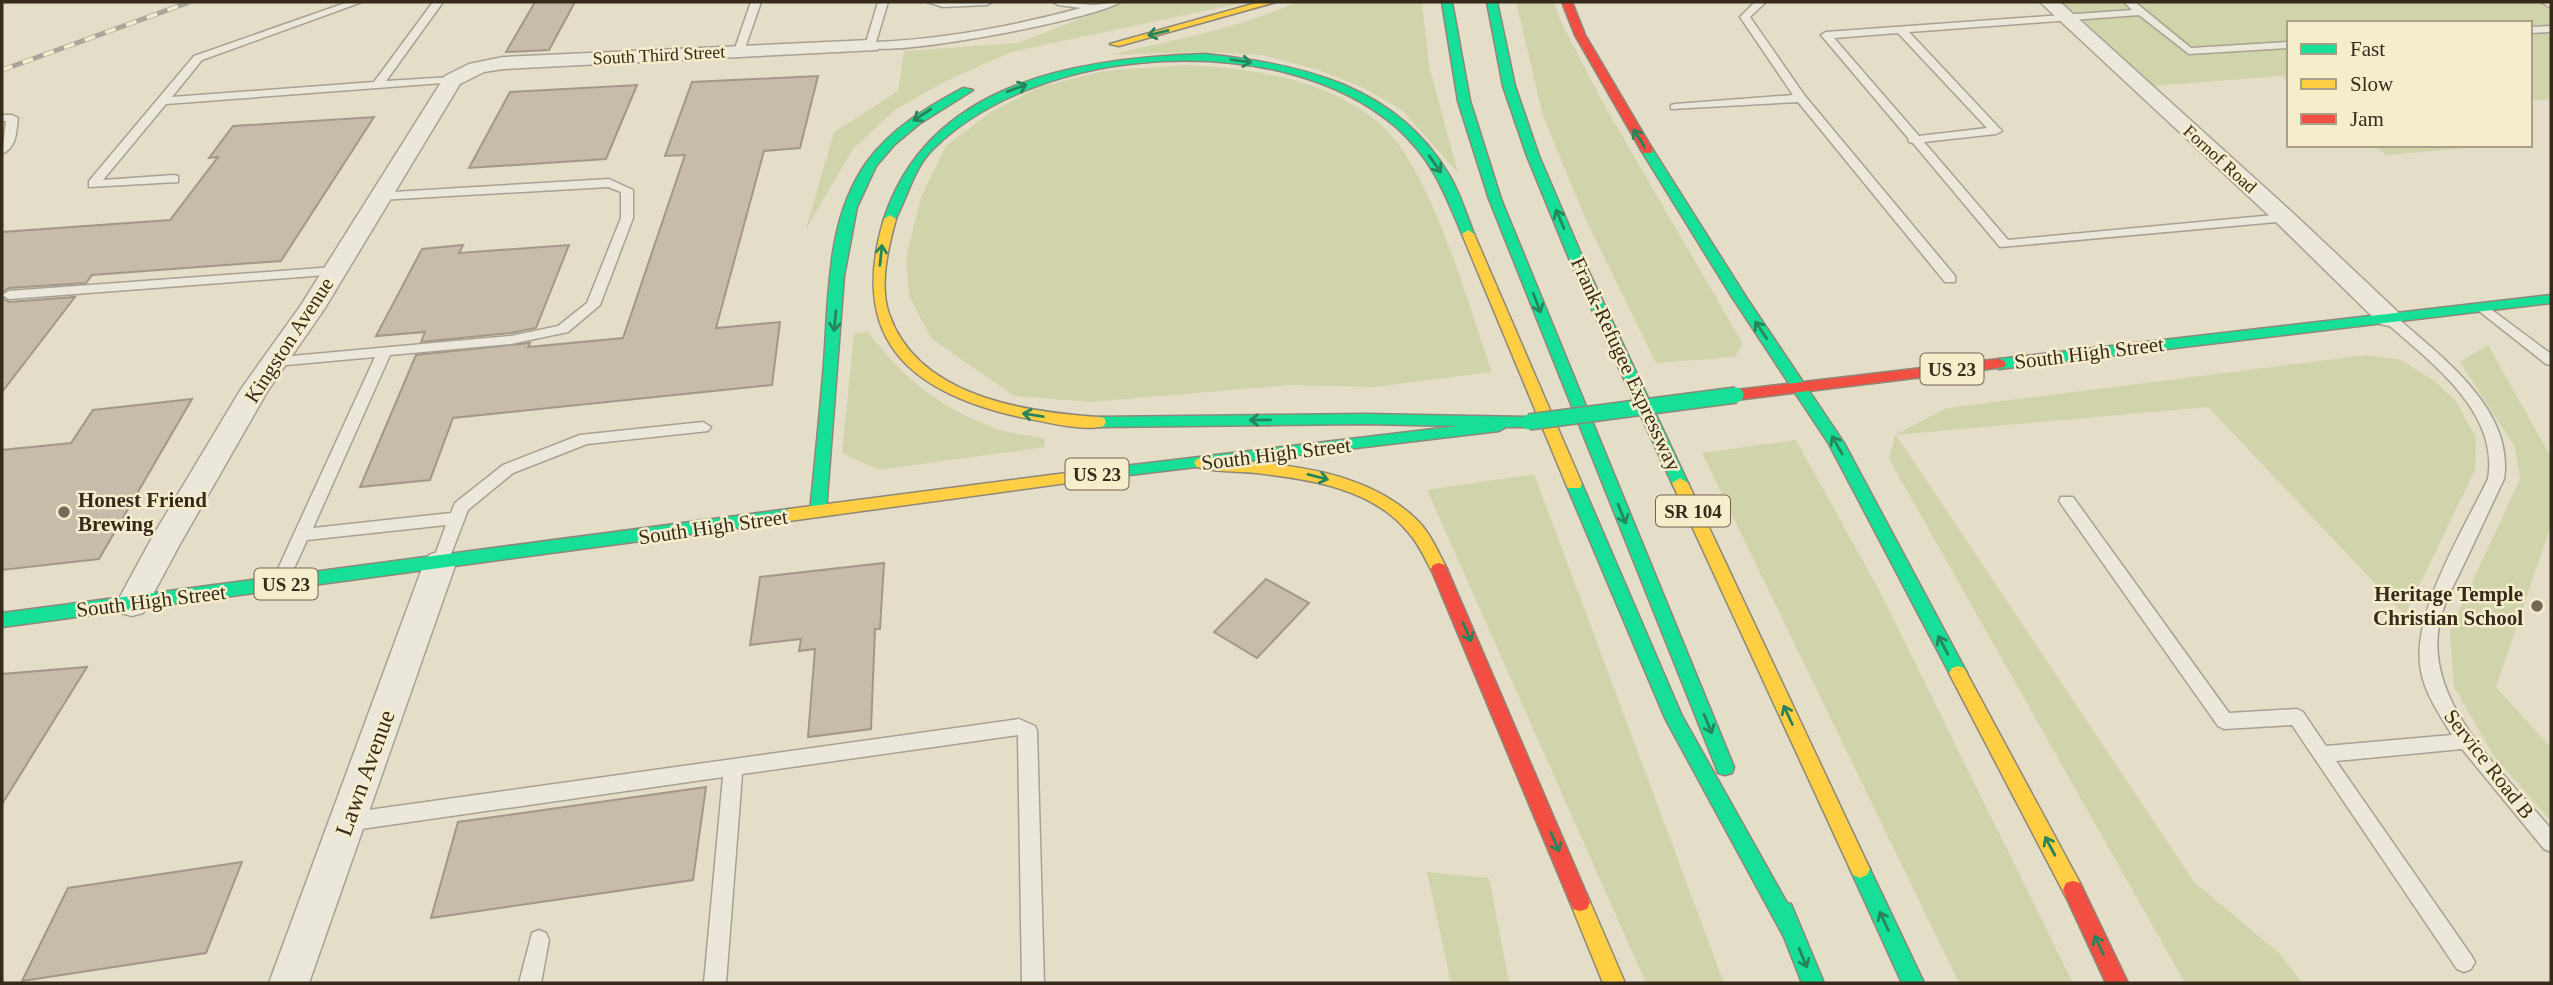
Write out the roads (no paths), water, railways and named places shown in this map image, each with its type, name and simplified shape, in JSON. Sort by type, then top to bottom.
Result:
[{"type":"main road","points":[[1104,47],[1271,2]]},
{"type":"main road","name":"SR 104","points":[[1447,2],[1460,90],[1481,159],[1548,332],[1731,781]]},
{"type":"main road","name":"Frank-Refugee Expressway","points":[[1492,2],[1509,86],[1533,156],[1580,268],[1913,983]]},
{"type":"main road","points":[[1567,2],[1580,35],[1612,94],[1836,443],[2082,907],[2117,983]]},
{"type":"main road","points":[[1529,422],[1402,418],[1120,423],[1069,420],[1024,413],[973,398],[934,378],[902,348],[886,322],[878,300],[881,250],[896,201],[916,162],[930,145],[967,114],[1008,91],[1085,67],[1113,62],[1180,58],[1232,60],[1268,65],[1332,82],[1385,112],[1420,145],[1443,175],[1674,718],[1793,933]]},
{"type":"main road","points":[[818,512],[837,286],[845,232],[861,182],[884,148],[911,122],[940,103],[980,83]]},
{"type":"main road","name":"South High Street","points":[[2,620],[1093,474],[1406,438],[1799,387],[2551,299]]},
{"type":"main road","points":[[1202,463],[1316,475],[1359,490],[1408,520],[1442,573],[1614,983]]},
{"type":"main road","points":[[1741,807],[1813,983]]},
{"type":"street","name":"Fornof Road","points":[[2057,9],[2285,218],[2389,318]]},
{"type":"street","name":"South Third Street","points":[[452,80],[465,71],[503,63],[870,46]]},
{"type":"street","name":"Kingston Avenue","points":[[132,604],[164,542],[452,80]]},
{"type":"street","name":"Lawn Avenue","points":[[289,983],[440,563]]},
{"type":"lane","points":[[174,179],[93,184],[198,58],[357,2]]},
{"type":"lane","points":[[378,85],[438,2]]},
{"type":"lane","points":[[739,51],[756,2]]},
{"type":"lane","points":[[883,2],[870,46],[907,44],[1016,29],[1115,2]]},
{"type":"lane","points":[[932,2],[987,2]]},
{"type":"lane","points":[[1058,2],[1096,7]]},
{"type":"lane","points":[[1761,2],[1745,17],[1801,98],[1950,279]]},
{"type":"lane","points":[[2129,2],[2189,51],[2287,45]]},
{"type":"lane","points":[[2546,2],[2551,5]]},
{"type":"lane","points":[[2142,12],[2057,9],[1900,29],[1826,34],[2005,244],[2285,218]]},
{"type":"lane","points":[[1900,29],[1996,131],[1913,139]]},
{"type":"lane","points":[[2532,30],[2551,29]]},
{"type":"lane","points":[[163,101],[452,80]]},
{"type":"lane","points":[[1675,107],[1801,98]]},
{"type":"lane","points":[[2,118],[12,118],[9,142],[2,150]]},
{"type":"lane","points":[[275,361],[511,340],[563,329],[593,305],[627,218],[627,190],[609,183],[380,196]]},
{"type":"lane","points":[[9,295],[334,271]]},
{"type":"lane","points":[[2484,308],[2551,361]]},
{"type":"lane","name":"Service Road B","points":[[2389,318],[2461,386],[2493,433],[2499,456],[2496,479],[2434,610],[2428,638],[2430,672],[2443,705],[2466,741],[2551,842]]},
{"type":"lane","points":[[279,584],[384,353]]},
{"type":"lane","points":[[440,563],[461,507],[508,469],[585,439],[703,427]]},
{"type":"lane","points":[[2067,501],[2224,721],[2297,718],[2464,962]]},
{"type":"lane","points":[[301,535],[457,517]]},
{"type":"lane","points":[[347,822],[1019,727],[1028,731],[1033,983]]},
{"type":"lane","points":[[2322,754],[2466,741]]},
{"type":"lane","points":[[715,983],[733,767]]},
{"type":"lane","points":[[530,983],[539,940]]},
{"type":"railway","points":[[2,70],[190,2]]},
{"type":"place","name":"Honest Friend Brewing","points":[[64,512]]},
{"type":"place","name":"Heritage Temple Christian School","points":[[2537,606]]}]
